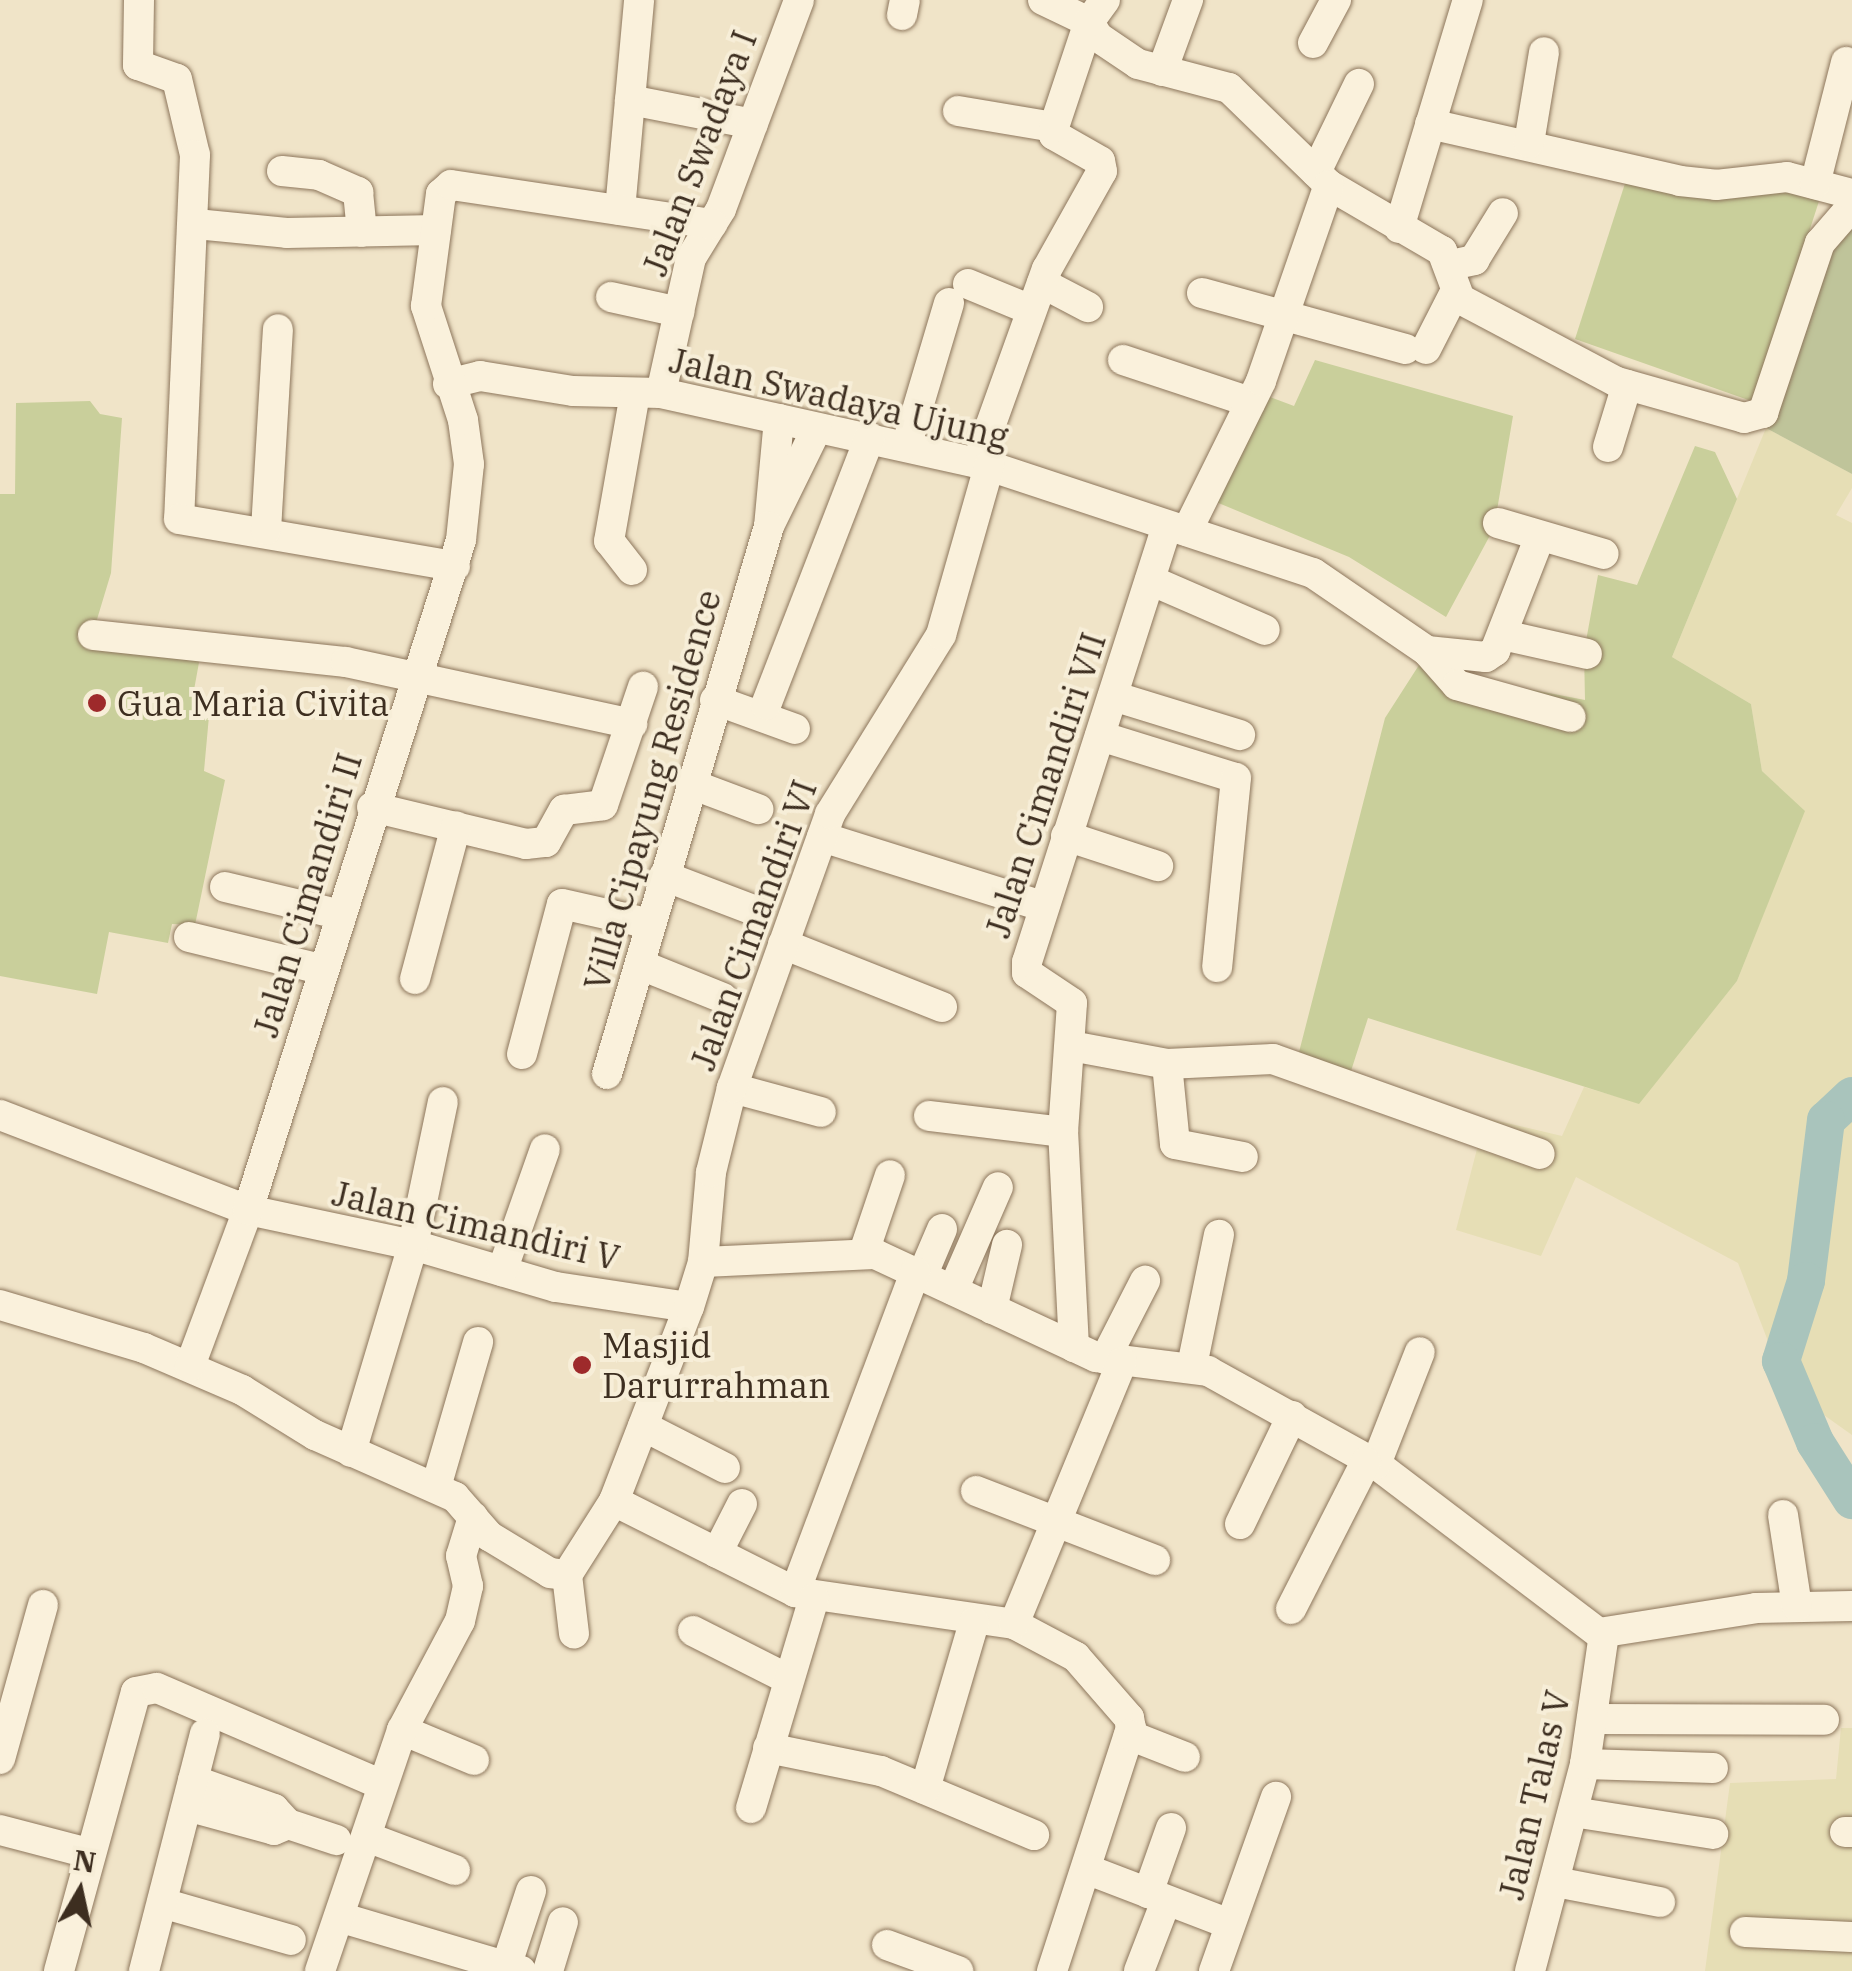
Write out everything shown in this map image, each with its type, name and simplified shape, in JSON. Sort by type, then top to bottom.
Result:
[{"type":"street","points":[[139,0],[138,66],[172,74],[184,104],[195,155],[196,224],[178,513],[186,522],[266,530],[455,566]]},
{"type":"street","points":[[620,210],[640,0]]},
{"type":"street","name":"Jalan Swadaya I","points":[[632,570],[610,542],[648,393],[679,312],[692,258],[712,224],[798,0]]},
{"type":"street","points":[[1162,71],[1188,0]]},
{"type":"street","points":[[1313,43],[1336,0]]},
{"type":"street","points":[[1399,228],[1468,0]]},
{"type":"street","points":[[1051,2],[1097,11]]},
{"type":"street","points":[[1097,11],[1119,53],[1162,71],[1224,84],[1322,179],[1442,251],[1452,280],[1627,385],[1759,418],[1820,244],[1852,206]]},
{"type":"street","points":[[958,111],[1054,127],[1097,11]]},
{"type":"street","points":[[1529,142],[1544,52]]},
{"type":"street","points":[[1814,184],[1846,62]]},
{"type":"street","name":"Jalan Cimandiri VII","points":[[1074,1348],[1063,1132],[1072,1003],[1028,973],[1042,906],[1150,580],[1250,402],[1282,316],[1322,179],[1359,84]]},
{"type":"street","points":[[630,100],[753,124]]},
{"type":"street","points":[[1430,124],[1529,142],[1680,181],[1716,185],[1775,176],[1852,194]]},
{"type":"street","name":"Jalan Cimandiri VI","points":[[567,1575],[614,1501],[689,1307],[703,1262],[712,1172],[732,1088],[838,792],[941,635],[983,465],[1036,296],[1103,165],[1054,135],[1054,127]]},
{"type":"street","points":[[282,171],[319,175],[358,192],[362,232]]},
{"type":"street","points":[[448,384],[426,306],[441,194],[451,184],[712,224]]},
{"type":"street","points":[[1202,292],[1415,349],[1452,280],[1474,260],[1504,213]]},
{"type":"street","points":[[196,224],[362,232],[436,230]]},
{"type":"street","points":[[907,444],[958,293],[1036,296],[1088,307]]},
{"type":"street","points":[[611,297],[679,312]]},
{"type":"street","points":[[266,530],[278,329]]},
{"type":"street","points":[[1123,360],[1250,402]]},
{"type":"street","name":"Jalan Swadaya Ujung","points":[[448,384],[480,376],[648,393],[907,444],[983,465],[1313,573],[1427,651],[1457,685],[1571,718]]},
{"type":"street","name":"Jalan Cimandiri II","points":[[190,1366],[248,1210],[372,808],[455,566],[469,464],[464,420],[448,384]]},
{"type":"street","points":[[1608,447],[1627,385]]},
{"type":"street","name":"Villa Cipayung Residence","points":[[778,419],[788,457]]},
{"type":"street","name":"Villa Cipayung Residence","points":[[607,1074],[788,457],[817,428]]},
{"type":"street","points":[[766,705],[870,437]]},
{"type":"street","points":[[1498,523],[1604,554]]},
{"type":"street","points":[[1427,651],[1486,657],[1503,635],[1540,536]]},
{"type":"street","points":[[1150,580],[1265,630]]},
{"type":"street","points":[[92,635],[324,658],[632,724]]},
{"type":"street","points":[[1503,635],[1587,654]]},
{"type":"street","points":[[372,808],[526,844],[546,842],[564,810],[599,810],[642,687]]},
{"type":"street","points":[[1113,696],[1240,735]]},
{"type":"street","points":[[715,700],[795,729]]},
{"type":"street","points":[[1100,736],[1236,778],[1217,968]]},
{"type":"street","points":[[692,784],[758,809]]},
{"type":"street","points":[[416,979],[456,826]]},
{"type":"street","points":[[1066,836],[1158,866]]},
{"type":"street","points":[[822,837],[1042,906]]},
{"type":"street","points":[[664,876],[748,908]]},
{"type":"street","points":[[225,888],[342,915]]},
{"type":"street","points":[[522,1054],[562,904],[651,924]]},
{"type":"street","points":[[190,936],[324,970]]},
{"type":"street","points":[[783,944],[942,1006]]},
{"type":"street","points":[[641,965],[723,998]]},
{"type":"street","points":[[1071,1046],[1166,1064],[1273,1058],[1540,1154]]},
{"type":"street","points":[[1166,1064],[1174,1144],[1243,1158]]},
{"type":"street","points":[[732,1088],[821,1112]]},
{"type":"street","points":[[351,1452],[411,1252],[443,1102]]},
{"type":"street","name":"Jalan Cimandiri V","points":[[0,1116],[248,1210],[411,1252],[689,1307]]},
{"type":"street","points":[[928,1116],[1063,1132]]},
{"type":"street","points":[[502,1272],[545,1149]]},
{"type":"street","points":[[864,1252],[890,1175]]},
{"type":"street","points":[[953,1290],[998,1188]]},
{"type":"street","points":[[751,1808],[788,1679],[804,1595],[919,1274],[942,1229]]},
{"type":"street","points":[[1192,1366],[1218,1236]]},
{"type":"street","points":[[992,1309],[1007,1245]]},
{"type":"street","points":[[703,1262],[864,1252],[1074,1348],[1114,1360],[1192,1366],[1292,1416],[1371,1463],[1604,1634],[1699,1615],[1797,1606],[1852,1606]]},
{"type":"street","points":[[1014,1624],[1059,1524],[1144,1281]]},
{"type":"street","points":[[0,1306],[190,1366],[351,1452],[436,1487],[473,1517],[489,1536],[550,1572],[567,1575],[574,1634]]},
{"type":"street","points":[[436,1487],[478,1342]]},
{"type":"street","points":[[1291,1609],[1371,1463],[1420,1352]]},
{"type":"street","points":[[1240,1524],[1292,1416]]},
{"type":"street","points":[[643,1426],[725,1468]]},
{"type":"street","points":[[976,1492],[1155,1560]]},
{"type":"street","points":[[614,1501],[804,1595],[974,1622],[1014,1624],[1076,1657],[1129,1718],[1129,1734],[1052,1971]]},
{"type":"street","points":[[717,1553],[742,1504]]},
{"type":"street","points":[[1783,1514],[1797,1606]]},
{"type":"street","points":[[320,1971],[402,1730],[460,1621],[468,1586],[460,1556],[473,1517]]},
{"type":"street","points":[[0,1760],[43,1605]]},
{"type":"street","points":[[926,1789],[974,1622]]},
{"type":"street","points":[[693,1631],[788,1679]]},
{"type":"street","name":"Jalan Talas V","points":[[1530,1971],[1585,1764],[1604,1634]]},
{"type":"street","points":[[59,1971],[88,1852],[136,1692],[156,1688],[382,1785]]},
{"type":"street","points":[[1594,1719],[1824,1720]]},
{"type":"street","points":[[402,1730],[474,1760]]},
{"type":"street","points":[[144,1971],[205,1734]]},
{"type":"street","points":[[1129,1734],[1185,1757]]},
{"type":"street","points":[[768,1748],[864,1766],[1034,1835]]},
{"type":"street","points":[[1585,1764],[1713,1768]]},
{"type":"street","points":[[190,1793],[274,1809],[288,1824],[336,1840]]},
{"type":"street","points":[[1214,1971],[1276,1797]]},
{"type":"street","points":[[1573,1812],[1713,1834]]},
{"type":"street","points":[[1139,1971],[1170,1828]]},
{"type":"street","points":[[0,1830],[88,1852]]},
{"type":"street","points":[[367,1837],[456,1870]]},
{"type":"street","points":[[1086,1869],[1229,1924]]},
{"type":"street","points":[[1556,1882],[1660,1902]]},
{"type":"street","points":[[339,1918],[513,1969],[531,1891]]},
{"type":"street","points":[[162,1903],[291,1940]]},
{"type":"street","points":[[548,1971],[563,1922]]},
{"type":"street","points":[[1745,1932],[1852,1937]]},
{"type":"street","points":[[886,1945],[958,1971]]},
{"type":"shaded area","points":[[1766,428],[1852,474],[1852,488],[1836,515],[1852,523],[1852,1435],[1786,1388],[1738,1263],[1576,1177],[1541,1256],[1456,1230],[1485,1118],[1562,1136],[1584,1087],[1639,1103],[1737,981],[1804,811],[1762,771],[1751,704],[1672,657]]},
{"type":"shaded area","points":[[1841,1728],[1852,1728],[1852,1971],[1705,1971],[1730,1783],[1836,1779]]},
{"type":"green space","points":[[1629,171],[1765,180],[1820,198],[1754,402],[1575,339]]},
{"type":"green space","points":[[1852,220],[1852,474],[1766,428],[1833,236]]},
{"type":"green space","points":[[1315,360],[1513,416],[1494,528],[1446,617],[1349,557],[1216,502],[1262,394],[1294,406]]},
{"type":"green space","points":[[90,401],[100,414],[122,418],[111,573],[95,626],[82,625],[80,641],[200,657],[192,701],[209,716],[204,771],[225,780],[195,925],[172,924],[168,943],[109,932],[97,994],[0,976],[0,494],[15,494],[16,403]]},
{"type":"green space","points":[[1695,446],[1715,452],[1737,499],[1672,657],[1751,704],[1762,771],[1805,811],[1737,981],[1639,1104],[1368,1018],[1351,1071],[1298,1056],[1385,718],[1428,651],[1491,682],[1585,700],[1584,652],[1598,575],[1637,585]]},
{"type":"waterway","points":[[1852,1096],[1826,1120],[1806,1281],[1781,1361],[1815,1442],[1852,1500]]},
{"type":"place","name":"Gua Maria Civita","points":[[97,703]]},
{"type":"place","name":"Masjid Darurrahman","points":[[582,1365]]}]
